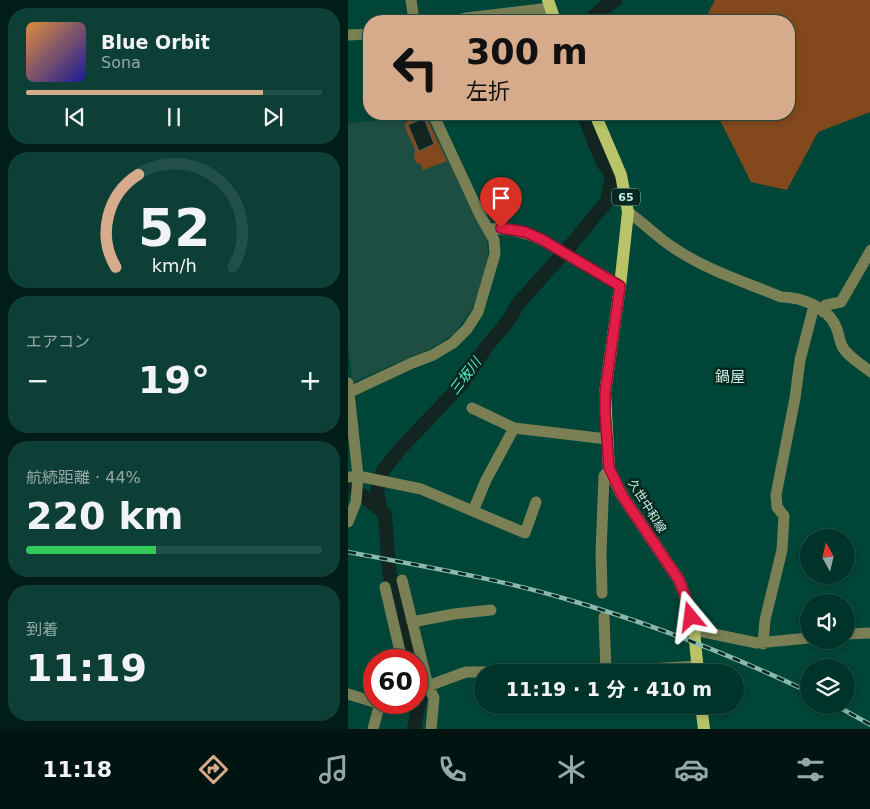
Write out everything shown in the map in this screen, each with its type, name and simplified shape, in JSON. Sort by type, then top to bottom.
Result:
[{"type":"main road","name":"久世中和線","points":[[598,120],[621,175],[628,212],[605,393],[609,468],[623,497],[679,580],[688,604],[694,630],[697,664]]},
{"type":"main road","points":[[703,714],[704,729]]},
{"type":"street","points":[[411,0],[413,15]]},
{"type":"street","points":[[484,15],[549,4]]},
{"type":"street","points":[[348,35],[363,34]]},
{"type":"street","points":[[348,522],[353,477],[349,388],[433,355],[453,343],[467,329],[478,312],[495,254],[494,240],[480,215],[436,120]]},
{"type":"street","points":[[628,212],[644,222],[672,247],[692,259],[781,297],[792,297],[830,316],[836,326],[843,347],[870,372]]},
{"type":"street","points":[[489,229],[501,228],[525,232],[541,239],[620,286]]},
{"type":"street","points":[[763,644],[766,620],[782,550],[784,516],[777,507],[776,495],[796,398],[800,360],[819,309],[826,305],[841,302],[870,250]]},
{"type":"street","points":[[472,408],[514,428],[607,439]]},
{"type":"street","points":[[473,511],[486,480],[514,428]]},
{"type":"street","points":[[602,593],[601,553],[604,476],[609,468]]},
{"type":"street","points":[[353,477],[422,489],[525,533],[536,502]]},
{"type":"street","points":[[402,580],[416,649]]},
{"type":"street","points":[[385,587],[399,649]]},
{"type":"street","points":[[412,622],[454,614],[491,610]]},
{"type":"street","points":[[604,617],[606,664]]},
{"type":"street","points":[[694,630],[763,644],[800,639]]},
{"type":"street","points":[[855,634],[870,633]]},
{"type":"street","points":[[428,686],[466,672],[474,672]]},
{"type":"street","points":[[428,693],[434,698],[430,729]]},
{"type":"street","points":[[348,694],[363,698]]},
{"type":"street","points":[[373,729],[376,714]]},
{"type":"shaded area","points":[[715,0],[870,0],[870,112],[818,132],[787,190],[751,182],[720,120],[795,120],[795,15],[707,15]]},
{"type":"shaded area","points":[[377,120],[430,120],[487,236],[488,259],[472,309],[455,333],[434,347],[353,382],[348,348],[348,124]]},
{"type":"shaded area","points":[[408,120],[427,120],[447,161],[423,170],[420,163],[417,164],[414,158],[415,150],[404,125]]},
{"type":"shaded area","points":[[419,120],[425,120],[434,144],[419,151],[408,125]]},
{"type":"waterway","name":"三坂川","points":[[595,15],[616,0]]},
{"type":"waterway","name":"三坂川","points":[[408,649],[389,571],[385,514],[381,510],[377,492],[382,472],[401,448],[461,385],[487,346],[509,320],[517,305],[607,201],[612,175],[603,163],[585,120]]},
{"type":"waterway","points":[[348,485],[381,510]]},
{"type":"waterway","name":"三坂川","points":[[414,729],[417,714]]},
{"type":"railway","points":[[348,552],[485,579],[597,608],[750,665],[800,688]]},
{"type":"railway","points":[[851,714],[871,725]]},
{"type":"district","name":"鍋屋","points":[[730,377]]},
{"type":"route","points":[[501,228],[525,232],[541,239],[620,286],[605,393],[609,468],[623,497],[679,580],[691,617]]}]
